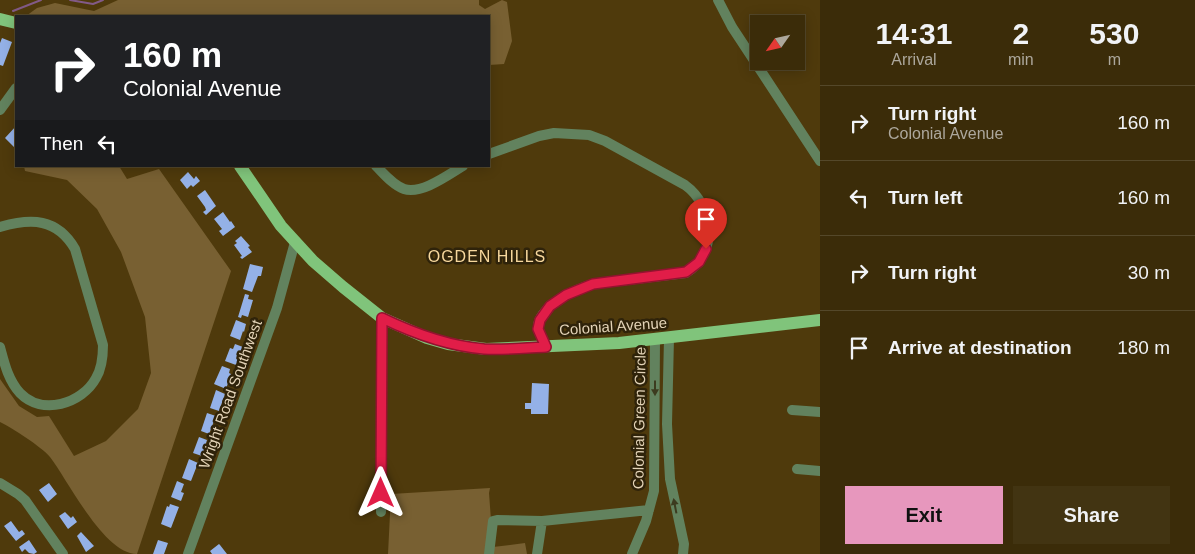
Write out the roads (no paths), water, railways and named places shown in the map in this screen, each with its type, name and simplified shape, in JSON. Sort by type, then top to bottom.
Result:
[{"type":"main road","points":[[0,18],[15,23]]},
{"type":"main road","name":"Colonial Avenue","points":[[241,167],[269,210],[295,242],[313,261],[343,287],[382,318],[400,327],[448,344],[486,349],[619,343],[820,320]]},
{"type":"street","points":[[718,0],[732,27],[820,162]]},
{"type":"street","points":[[0,110],[15,89]]},
{"type":"street","points":[[490,154],[546,134],[575,133],[588,135],[605,141],[694,191],[708,218],[710,231],[706,249],[699,262],[693,268],[686,272],[593,284],[566,295],[550,306],[540,320],[538,329],[546,347]]},
{"type":"street","points":[[377,167],[390,180],[404,189],[415,190],[427,186],[461,167]]},
{"type":"street","points":[[0,227],[33,221],[52,226],[64,234],[75,249],[102,345],[103,361],[96,379],[85,392],[68,402],[51,405],[32,401],[23,395],[12,381],[0,347]]},
{"type":"street","name":"Wright Road Southwest","points":[[188,554],[277,308],[295,242]]},
{"type":"street","points":[[381,512],[382,318]]},
{"type":"street","name":"Colonial Green Circle","points":[[669,338],[668,424],[670,479],[684,544],[683,554]]},
{"type":"street","name":"Colonial Green Circle","points":[[632,554],[649,510],[654,491],[655,339]]},
{"type":"street","points":[[792,410],[820,412]]},
{"type":"street","points":[[797,470],[820,471]]},
{"type":"street","points":[[0,483],[24,500],[63,554]]},
{"type":"street","points":[[489,554],[493,521],[542,520],[649,510]]},
{"type":"street","points":[[537,554],[542,520]]},
{"type":"waterway","points":[[13,11],[41,0]]},
{"type":"waterway","points":[[70,0],[93,4],[103,0]]},
{"type":"district","name":"OGDEN HILLS","points":[[487,256]]}]
